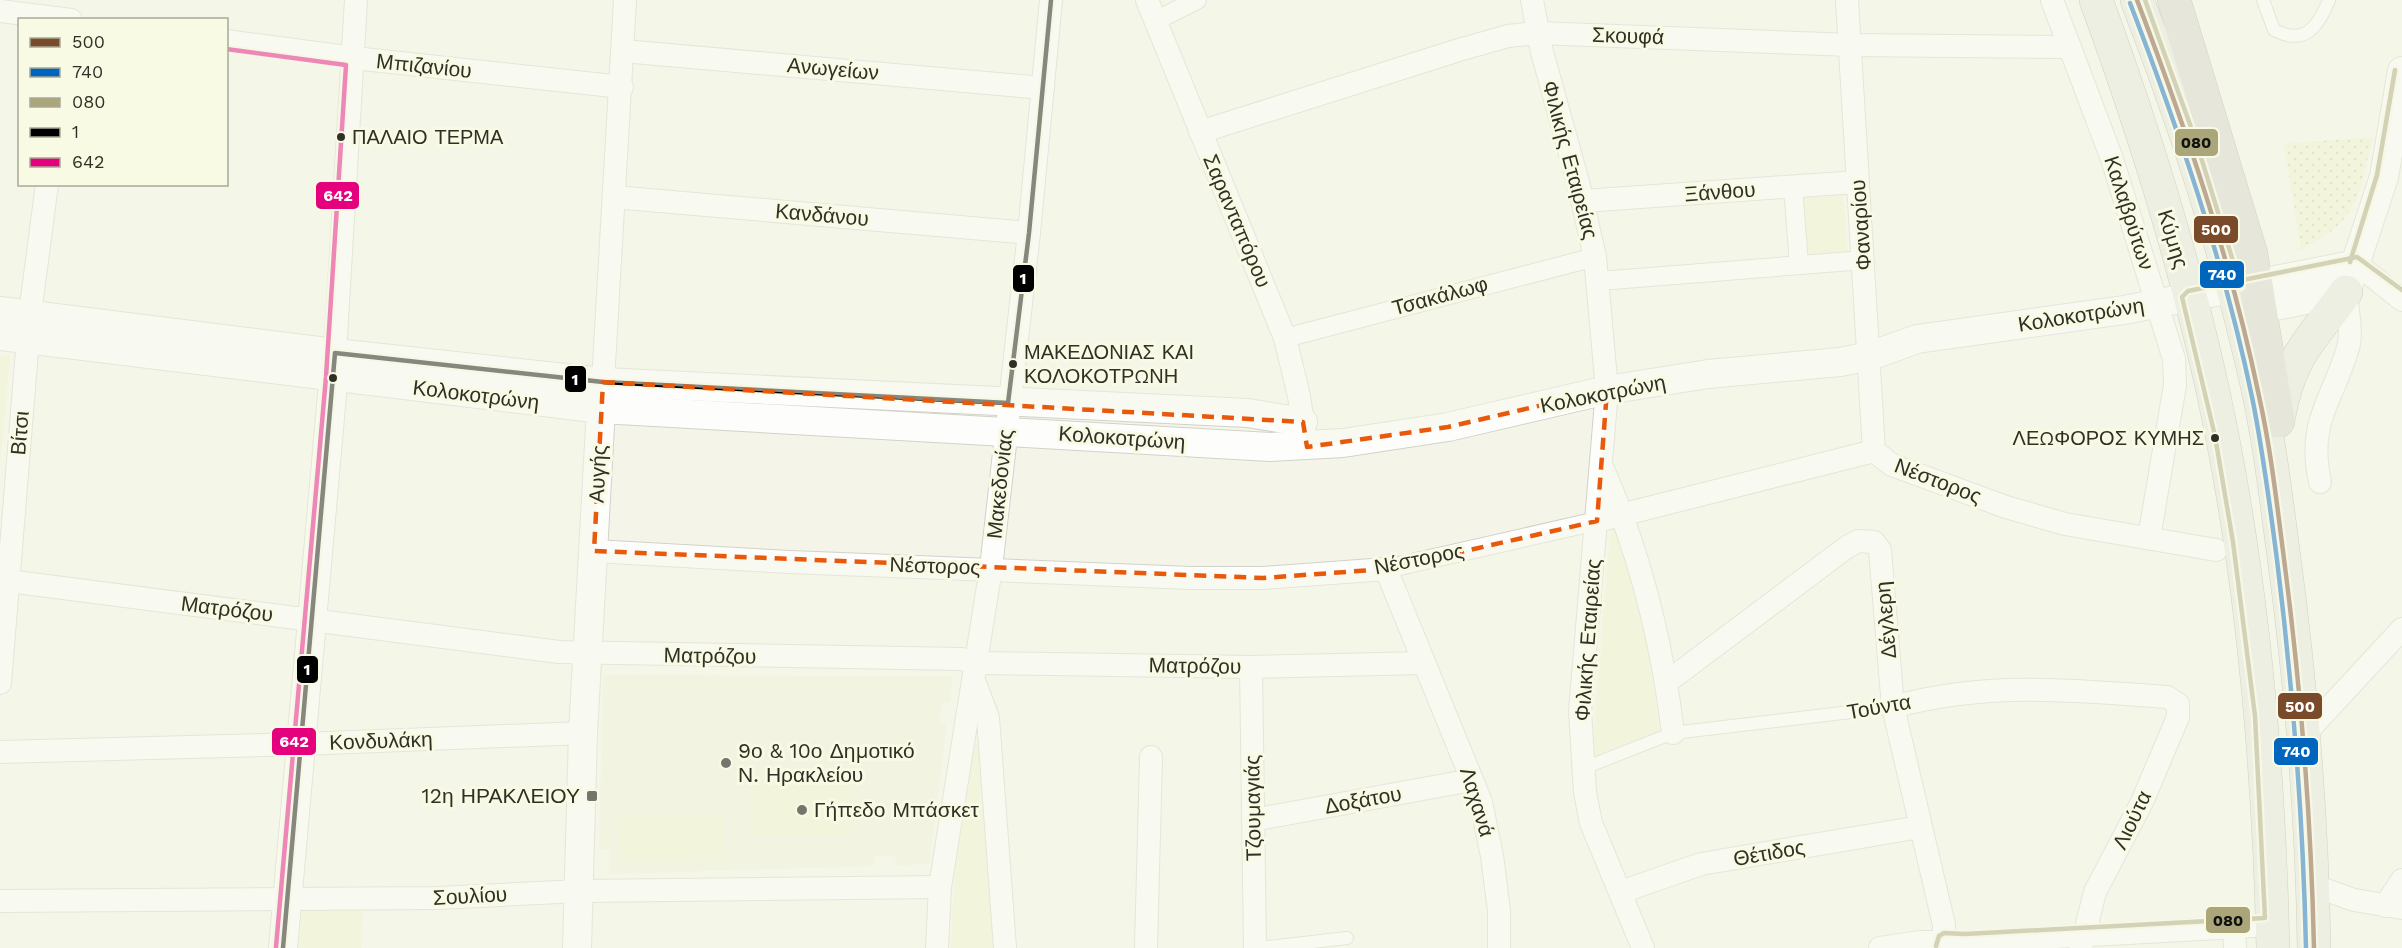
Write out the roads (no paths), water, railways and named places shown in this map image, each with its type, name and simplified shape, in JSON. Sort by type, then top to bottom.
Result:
[{"type":"highway","points":[[2174,0],[2248,243],[2248,299],[2278,421]]},
{"type":"main road","name":"Κύμης","points":[[2096,0],[2123,75],[2174,301],[2199,330],[2219,423],[2241,541],[2262,715],[2273,937]]},
{"type":"main road","points":[[2137,0],[2248,299],[2255,374],[2275,494],[2299,665],[2314,948]]},
{"type":"main road","points":[[2275,494],[2278,421],[2284,389],[2291,369],[2303,346],[2351,278]]},
{"type":"street","points":[[70,18],[74,0]]},
{"type":"street","points":[[283,948],[334,365],[356,0]]},
{"type":"street","name":"Αυγής","points":[[577,948],[583,733],[622,87],[625,0]]},
{"type":"street","name":"Μακεδονίας","points":[[937,948],[940,887],[991,568],[1029,233],[1051,0]]},
{"type":"street","points":[[1152,10],[1197,0]]},
{"type":"street","name":"Φιλικής Εταιρείας","points":[[1532,0],[1537,33],[1583,201],[1595,257],[1599,281],[1607,390],[1580,711],[1585,792],[1591,823],[1643,948]]},
{"type":"street","name":"Φαναρίου","points":[[1847,0],[1874,451]]},
{"type":"street","name":"Καλαβρύτων","points":[[2052,0],[2112,159],[2174,301],[2175,384],[2149,538]]},
{"type":"street","name":"Σαρανταπόρου","points":[[1152,10],[1285,338],[1305,434]]},
{"type":"street","points":[[0,11],[61,18]]},
{"type":"street","name":"Σκουφά","points":[[1200,132],[1459,50],[1508,36],[1537,33],[1851,45],[2070,47]]},
{"type":"street","name":"Μπιζανίου","points":[[228,41],[354,58],[622,87]]},
{"type":"street","name":"Ανωγείων","points":[[623,51],[1043,88]]},
{"type":"street","points":[[2320,482],[2316,438],[2320,416],[2349,342],[2351,278],[2384,177],[2402,71]]},
{"type":"street","name":"Ξάνθου","points":[[1583,201],[1857,182]]},
{"type":"street","name":"Βίτσι","points":[[0,682],[4,581],[29,327],[47,186]]},
{"type":"street","points":[[1793,186],[1799,265]]},
{"type":"street","name":"Κανδάνου","points":[[614,197],[1029,233]]},
{"type":"street","name":"Τσακάλωφ","points":[[1285,338],[1595,257]]},
{"type":"street","points":[[1599,281],[1864,260]]},
{"type":"street","points":[[2351,278],[2402,300]]},
{"type":"street","name":"Κολοκοτρώνη","points":[[0,311],[29,327],[602,396],[1007,417],[1270,447],[1305,434],[1448,427],[1607,390],[1708,374],[1831,363],[1870,356],[1917,339],[2174,301],[2248,299],[2351,278]]},
{"type":"street","name":"Κολοκοτρώνη","points":[[0,336],[29,327]]},
{"type":"street","name":"Νέστορος","points":[[594,551],[790,562],[991,568],[1191,578],[1263,578],[1386,569],[1623,515],[1874,451],[1892,465],[2006,507],[2066,524],[2216,550]]},
{"type":"street","name":"Φιλικής Εταιρείας","points":[[1601,465],[1623,515],[1647,597],[1666,682],[1673,733]]},
{"type":"street","name":"Δέγλερη","points":[[1666,682],[1847,547],[1867,540],[1874,542],[1880,550],[1893,707],[1944,925],[1944,944]]},
{"type":"street","points":[[1386,569],[1424,663]]},
{"type":"street","name":"Ματρόζου","points":[[4,581],[589,654],[962,658],[975,671],[1424,663]]},
{"type":"street","points":[[2303,736],[2402,629]]},
{"type":"street","name":"Λαχανά","points":[[1424,663],[1481,802],[1492,856],[1499,911],[1499,948]]},
{"type":"street","name":"Τζουμαγιάς","points":[[1251,667],[1257,948]]},
{"type":"street","name":"Μακεδονίας","points":[[975,671],[988,717],[1005,948]]},
{"type":"street","name":"Τούντα","points":[[1893,707],[1924,699],[2031,687],[2167,697],[2178,704]]},
{"type":"street","name":"Λιούτα","points":[[2083,941],[2095,892],[2142,802],[2178,717],[2178,704]]},
{"type":"street","name":"Κονδυλάκη","points":[[0,752],[302,744],[583,733]]},
{"type":"street","points":[[1146,948],[1151,758]]},
{"type":"street","name":"Δοξάτου","points":[[1253,820],[1472,780]]},
{"type":"street","name":"Θέτιδος","points":[[1621,892],[1701,864],[1920,827]]},
{"type":"street","points":[[2312,885],[2354,900],[2394,907],[2402,880]]},
{"type":"street","name":"Σουλίου","points":[[0,901],[289,897],[438,898],[578,891],[940,887]]},
{"type":"street","points":[[1880,948],[1965,942],[2273,937]]},
{"type":"lane","points":[[2263,0],[2274,30],[2287,37],[2302,36],[2313,28],[2329,0]]},
{"type":"lane","name":"Τούντα","points":[[1584,768],[1673,733],[1893,707]]},
{"type":"lane","points":[[1257,948],[1347,938]]},
{"type":"place","name":"ΠΑΛΑΙΟ ΤΕΡΜΑ","points":[[341,137]]},
{"type":"place","name":"ΜΑΚΕΔΟΝΙΑΣ ΚΑΙ ΚΟΛΟΚΟΤΡΩΝΗ","points":[[1013,364]]},
{"type":"place","name":"ΛΕΩΦΟΡΟΣ ΚΥΜΗΣ","points":[[2215,438]]},
{"type":"place","name":"9ο & 10ο Δημοτικό Ν. Ηρακλείου","points":[[726,763]]},
{"type":"place","name":"12η ΗΡΑΚΛΕΙΟΥ","points":[[592,796]]},
{"type":"place","name":"Γήπεδο Μπάσκετ","points":[[802,810]]}]
